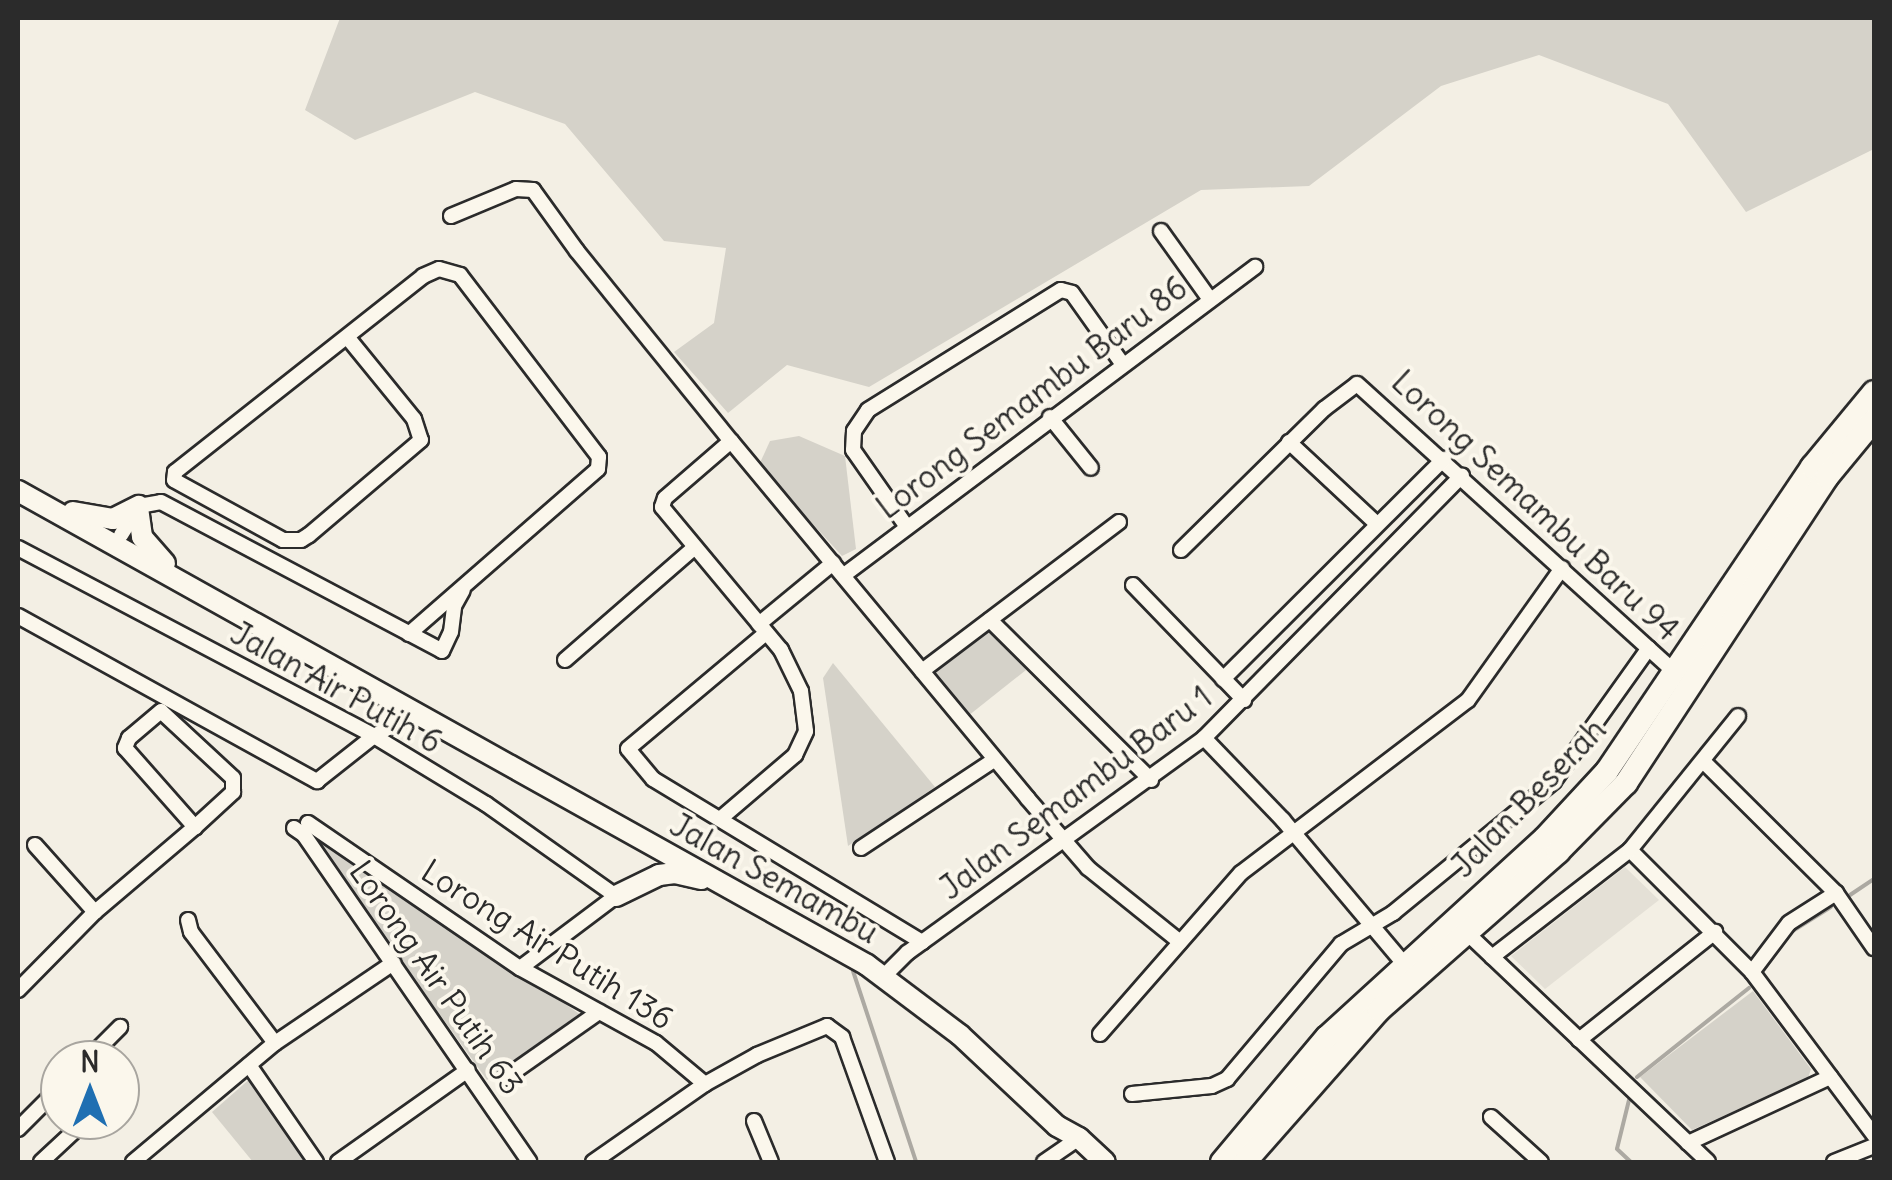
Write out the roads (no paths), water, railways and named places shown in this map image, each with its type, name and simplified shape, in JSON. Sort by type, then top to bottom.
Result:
[{"type":"highway","name":"Jalan Beserah","points":[[1228,1161],[1327,1037],[1608,772],[1812,467],[1874,392]]},
{"type":"highway","name":"Jalan Beserah","points":[[1228,1161],[1340,1050],[1626,783],[1828,478],[1874,420]]},
{"type":"highway","points":[[1257,1162],[1340,1050]]},
{"type":"main road","name":"Jalan Semambu","points":[[18,481],[74,512],[116,543],[165,563],[408,700],[435,724]]},
{"type":"main road","name":"Jalan Semambu","points":[[18,492],[116,543],[412,714],[884,976],[960,1035],[1078,1149],[1106,1162]]},
{"type":"main road","points":[[74,512],[114,519],[138,507],[142,538],[165,563]]},
{"type":"main road","points":[[616,896],[660,875],[676,873],[692,875],[762,906]]},
{"type":"street","points":[[450,216],[516,189],[534,190],[576,251],[994,760],[1088,868],[1180,942]]},
{"type":"street","points":[[1161,231],[1208,298]]},
{"type":"street","name":"Lorong Semambu Baru 86","points":[[844,575],[1122,362],[1255,267]]},
{"type":"street","points":[[348,338],[414,418],[420,440],[309,535],[301,540],[282,540],[174,480],[174,472],[423,276],[439,269],[454,271],[597,452],[598,469],[409,634]]},
{"type":"street","points":[[907,527],[852,450],[858,421],[868,410],[1058,291],[1066,291],[1122,362]]},
{"type":"street","name":"Lorong Semambu Baru 94","points":[[1181,550],[1289,442],[1358,384],[1676,673]]},
{"type":"street","points":[[1050,417],[1090,468]]},
{"type":"street","points":[[720,819],[795,756],[805,740],[801,691],[781,650],[664,511],[662,502],[730,441]]},
{"type":"street","points":[[1289,442],[1377,524]]},
{"type":"street","points":[[1223,679],[1444,459]]},
{"type":"street","name":"Jalan Semambu Baru 1","points":[[884,976],[922,942],[1152,780],[1204,738],[1462,475]]},
{"type":"street","points":[[116,543],[138,507],[161,502],[442,652],[451,632],[454,606],[466,586]]},
{"type":"street","points":[[922,671],[1119,522]]},
{"type":"street","name":"Jalan Air Putih 6","points":[[18,548],[374,736],[486,804],[616,896]]},
{"type":"street","points":[[565,660],[694,548]]},
{"type":"street","points":[[833,563],[628,749],[653,778],[922,942]]},
{"type":"street","points":[[1100,1034],[1229,885],[1292,832],[1468,700],[1562,568]]},
{"type":"street","points":[[1133,585],[1244,700]]},
{"type":"street","points":[[18,616],[318,781],[374,736],[412,714]]},
{"type":"street","points":[[990,620],[1152,780]]},
{"type":"street","points":[[1132,1094],[1220,1084],[1340,944],[1393,912],[1554,782],[1649,648]]},
{"type":"street","points":[[18,990],[95,912],[233,792],[233,778],[161,711],[134,678]]},
{"type":"street","points":[[161,711],[125,743],[130,757],[195,827]]},
{"type":"street","points":[[1492,957],[1630,850],[1738,716]]},
{"type":"street","points":[[1204,738],[1292,832],[1405,965]]},
{"type":"street","points":[[861,848],[994,760]]},
{"type":"street","points":[[1703,761],[1836,893],[1874,948]]},
{"type":"street","name":"Lorong Air Putih 63","points":[[301,825],[530,1162]]},
{"type":"street","name":"Lorong Air Putih 136","points":[[301,825],[520,968],[656,1043],[705,1084]]},
{"type":"street","points":[[36,844],[95,912]]},
{"type":"street","points":[[1630,850],[1752,972],[1874,1135]]},
{"type":"street","points":[[1752,972],[1789,923],[1836,893]]},
{"type":"street","points":[[520,968],[616,896]]},
{"type":"street","points":[[188,920],[191,932],[275,1043]]},
{"type":"street","points":[[1579,1040],[1716,932]]},
{"type":"street","points":[[1467,933],[1708,1162]]},
{"type":"street","points":[[134,1162],[275,1043],[393,963]]},
{"type":"street","points":[[504,1078],[599,1012]]},
{"type":"street","points":[[107,1040],[120,1027]]},
{"type":"street","points":[[594,1162],[705,1084],[757,1055],[821,1027],[833,1028],[842,1036],[887,1162]]},
{"type":"street","points":[[249,1065],[316,1162]]},
{"type":"street","points":[[338,1162],[468,1070]]},
{"type":"street","points":[[1688,1144],[1830,1078]]},
{"type":"street","points":[[18,1128],[40,1107]]},
{"type":"street","points":[[1491,1117],[1541,1162]]},
{"type":"street","points":[[754,1121],[771,1162]]},
{"type":"street","points":[[42,1162],[66,1140]]},
{"type":"street","points":[[1834,1162],[1874,1146]]},
{"type":"street","points":[[1044,1162],[1078,1149]]},
{"type":"waterway","points":[[1850,895],[1874,879]]},
{"type":"waterway","points":[[1764,969],[1791,932],[1831,907]]},
{"type":"waterway","points":[[853,971],[916,1162]]},
{"type":"waterway","points":[[1637,1077],[1749,988]]},
{"type":"waterway","points":[[1629,1100],[1617,1149],[1631,1162]]}]
